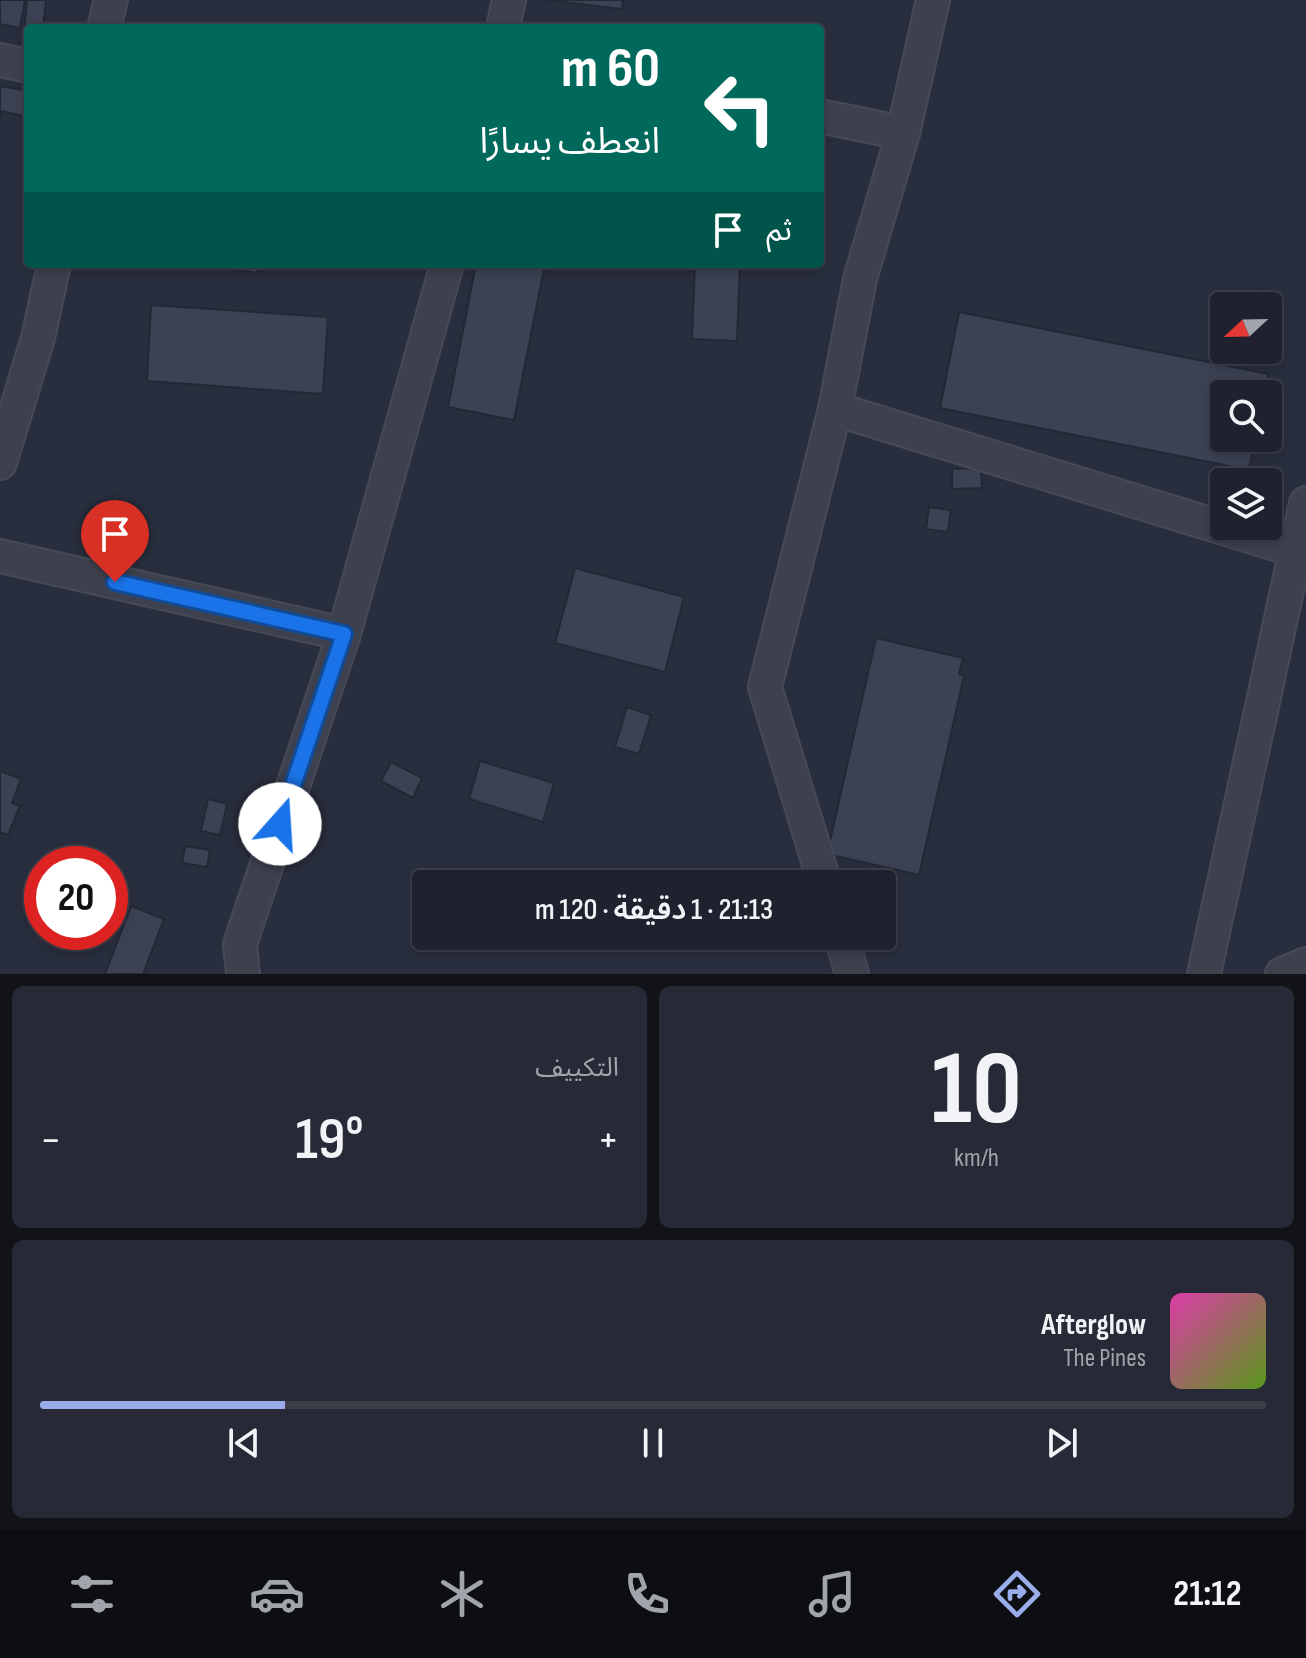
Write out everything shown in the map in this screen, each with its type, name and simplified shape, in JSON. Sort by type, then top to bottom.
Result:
[{"type":"street","points":[[105,24],[111,0]]},
{"type":"street","points":[[504,24],[509,0]]},
{"type":"street","points":[[821,870],[765,687],[835,409],[860,279],[903,133],[933,0]]},
{"type":"street","points":[[0,60],[24,65]]},
{"type":"street","points":[[824,117],[903,133]]},
{"type":"street","points":[[0,463],[38,338],[53,268]]},
{"type":"street","points":[[243,974],[240,944],[344,634],[446,268]]},
{"type":"street","points":[[835,409],[1295,550]]},
{"type":"street","points":[[1204,974],[1306,503]]},
{"type":"street","points":[[0,556],[344,634]]},
{"type":"street","points":[[845,950],[852,974]]},
{"type":"street","points":[[1282,974],[1306,964]]},
{"type":"building","points":[[0,0],[25,0],[20,28],[0,24]]},
{"type":"building","points":[[27,0],[46,0],[43,24],[25,24]]},
{"type":"building","points":[[546,0],[623,0],[622,9]]},
{"type":"building","points":[[0,86],[24,90],[24,116],[1,111],[0,119]]},
{"type":"building","points":[[224,268],[258,268],[257,273]]},
{"type":"building","points":[[475,268],[544,268],[514,420],[448,407]]},
{"type":"building","points":[[695,268],[740,268],[737,341],[692,339]]},
{"type":"building","points":[[151,305],[328,317],[323,394],[147,381]]},
{"type":"building","points":[[959,312],[1268,374],[1267,380],[1210,380],[1210,452],[1252,452],[1249,468],[940,408]]},
{"type":"building","points":[[981,468],[982,488],[952,489],[952,469]]},
{"type":"building","points":[[929,507],[951,510],[948,532],[926,529]]},
{"type":"building","points":[[575,568],[684,597],[665,672],[555,643]]},
{"type":"building","points":[[876,638],[963,658],[959,674],[964,676],[919,875],[827,854]]},
{"type":"building","points":[[627,707],[651,715],[639,754],[615,747]]},
{"type":"building","points":[[480,761],[554,783],[543,822],[469,799]]},
{"type":"building","points":[[391,762],[422,778],[413,798],[381,781]]},
{"type":"building","points":[[0,771],[21,779],[12,803],[20,806],[8,835],[0,832]]},
{"type":"building","points":[[208,799],[227,804],[220,835],[201,831]]},
{"type":"building","points":[[185,846],[210,850],[207,867],[182,863]]},
{"type":"building","points":[[131,906],[164,919],[143,974],[105,974],[114,950],[128,950],[128,914]]},
{"type":"route","points":[[115,582],[344,634],[280,824]]}]
